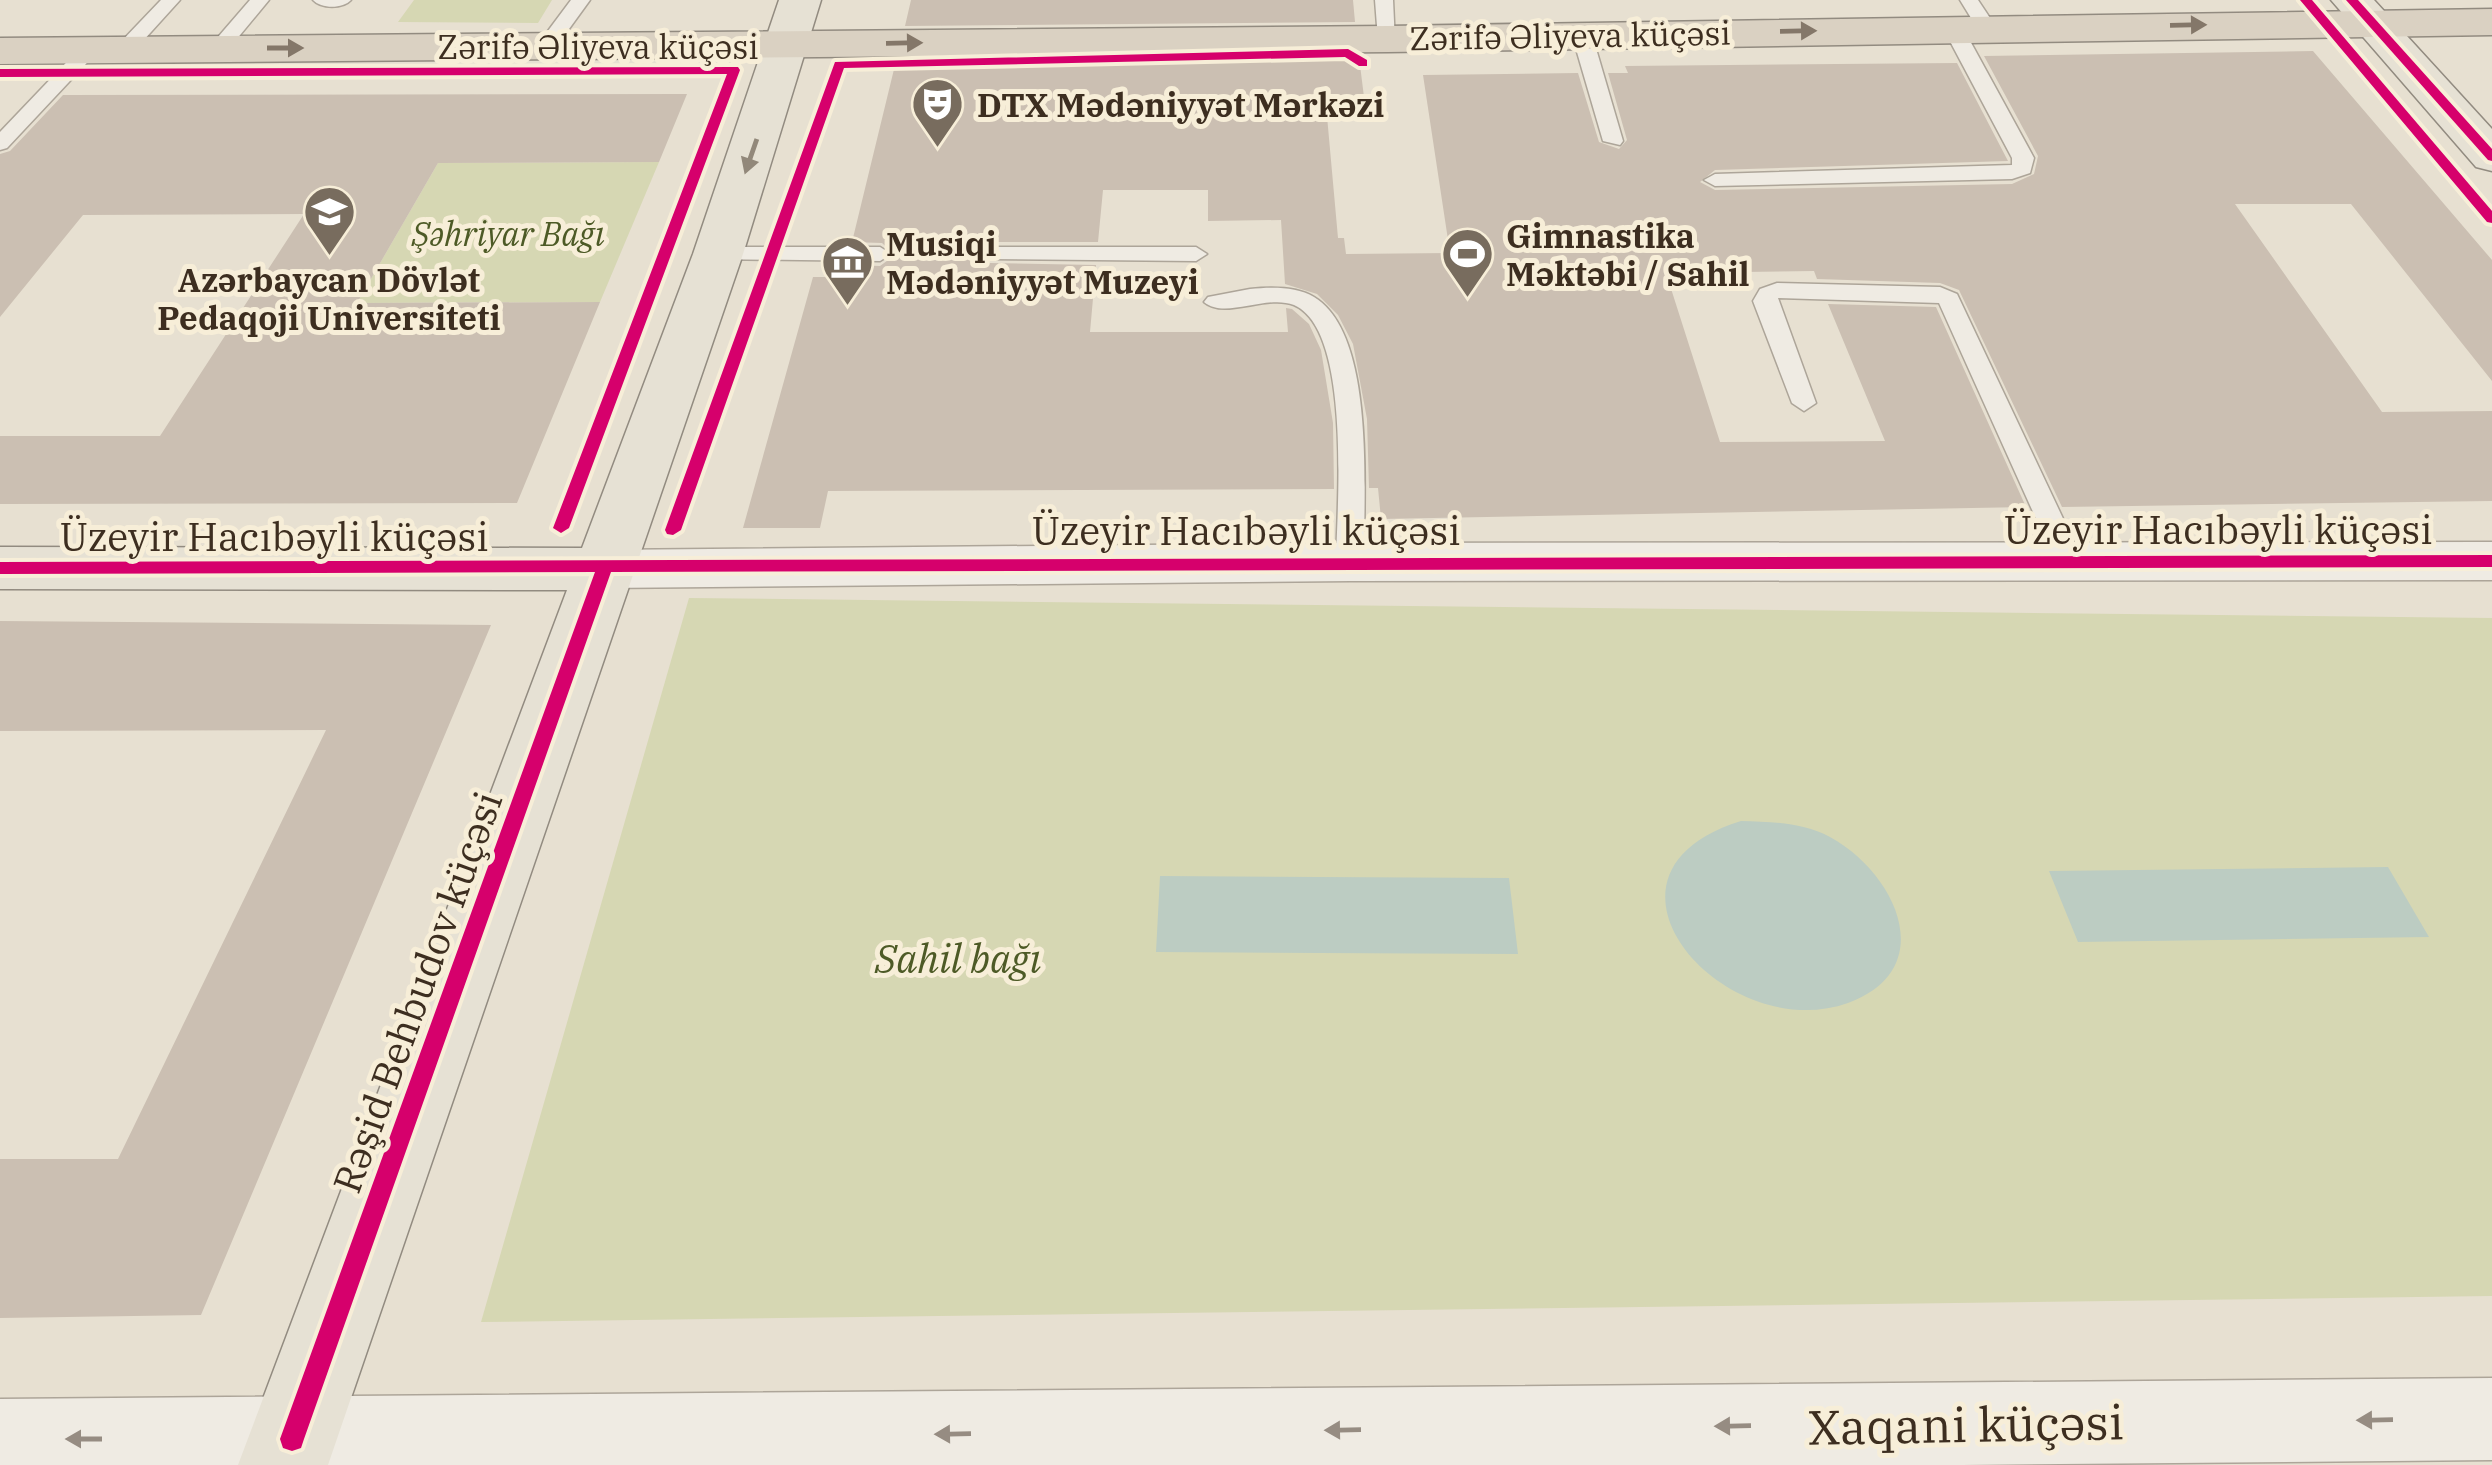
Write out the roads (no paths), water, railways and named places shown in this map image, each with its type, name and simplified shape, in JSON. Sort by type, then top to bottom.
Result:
[{"type":"highway","name":"Zərifə Əliyeva küçəsi","points":[[0,50],[546,47],[794,22],[1386,19],[1582,35],[1970,18],[2362,11],[2492,22]]},
{"type":"main road","points":[[2362,11],[2492,157]]},
{"type":"main road","name":"Rəşid Behbudov küçəsi","points":[[288,1452],[718,254],[794,22]]},
{"type":"main road","name":"Üzeyir Hacıbəyli küçəsi","points":[[0,568],[604,569]]},
{"type":"street","name":"Üzeyir Hacıbəyli küçəsi","points":[[604,569],[1350,562],[2492,561]]},
{"type":"street","name":"Xaqani küçəsi","points":[[0,1439],[288,1452],[2492,1419]]},
{"type":"lane","points":[[0,144],[171,0]]},
{"type":"lane","points":[[219,48],[260,0]]},
{"type":"lane","points":[[322,0],[342,0]]},
{"type":"lane","points":[[546,47],[581,0]]},
{"type":"lane","points":[[1715,180],[2012,173],[2022,167],[2024,158],[1970,18]]},
{"type":"lane","points":[[1582,35],[1613,141]]},
{"type":"lane","points":[[718,254],[880,254]]},
{"type":"lane","points":[[998,254],[1196,254]]},
{"type":"lane","points":[[1804,404],[1765,301],[1768,294],[1777,290],[1940,294],[1948,299],[2070,563]]},
{"type":"lane","points":[[1216,302],[1255,295],[1294,298],[1312,305],[1330,325],[1343,368],[1350,562]]},
{"type":"place","name":"DTX Mədəniyyət Mərkəzi","points":[[938,150]]},
{"type":"place","name":"Azərbaycan Dövlət Pedaqoji Universiteti","points":[[329,258]]},
{"type":"place","name":"Gimnastika Məktəbi / Sahil","points":[[1467,300]]},
{"type":"place","name":"Musiqi Mədəniyyət Muzeyi","points":[[847,308]]},
{"type":"park label","name":"Şəhriyar Bağı","points":[[508,233]]},
{"type":"park label","name":"Sahil bağı","points":[[958,958]]}]
